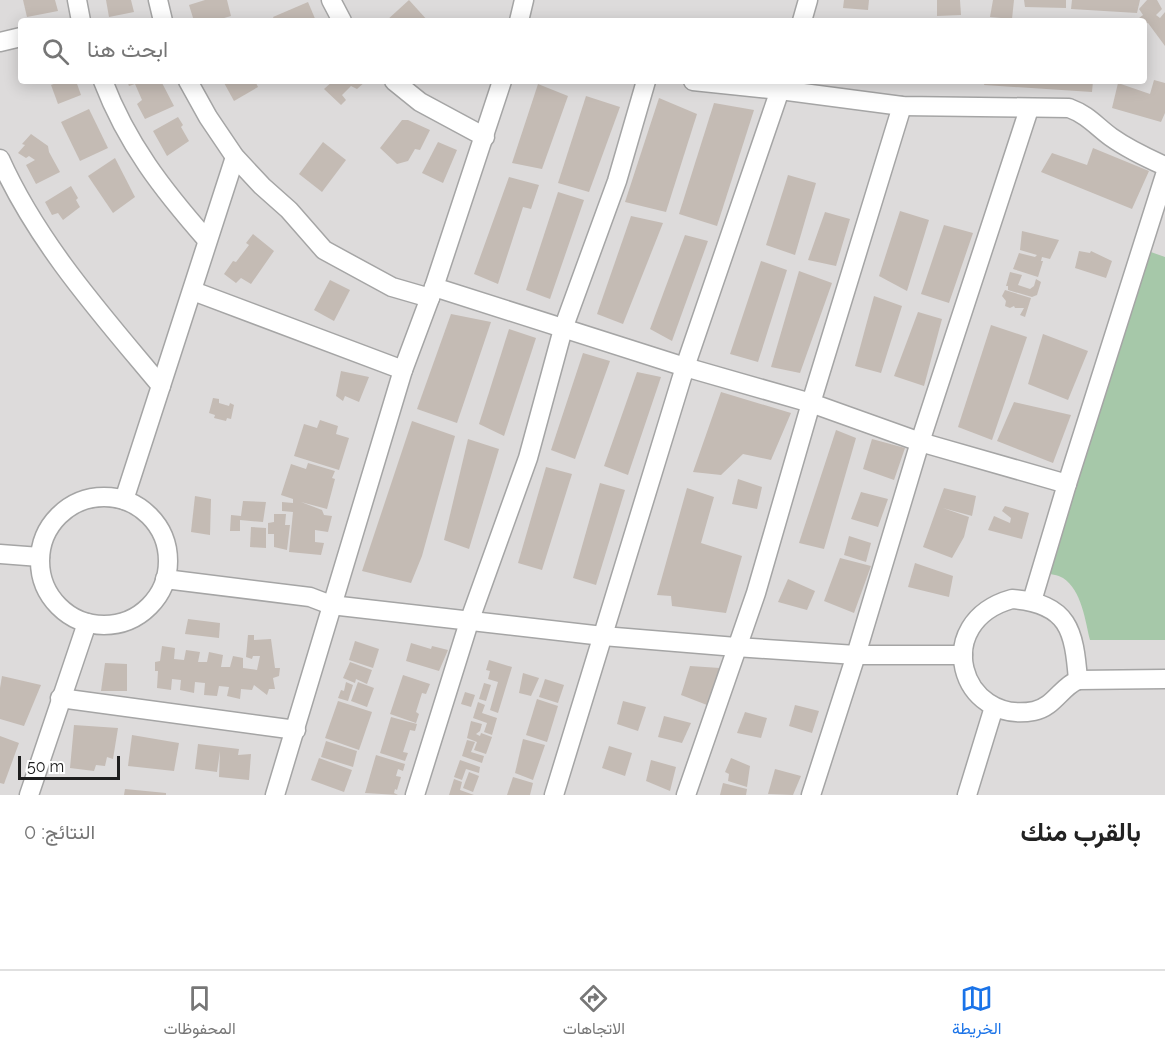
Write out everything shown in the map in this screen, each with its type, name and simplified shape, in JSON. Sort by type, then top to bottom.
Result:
[{"type":"street","points":[[77,0],[80,18]]},
{"type":"street","points":[[158,0],[162,18]]},
{"type":"street","points":[[331,0],[340,18]]},
{"type":"street","points":[[520,18],[524,0]]},
{"type":"street","points":[[802,18],[808,0]]},
{"type":"street","points":[[0,42],[18,38]]},
{"type":"street","points":[[104,84],[126,131],[149,170],[207,240]]},
{"type":"street","points":[[191,84],[208,117],[236,157],[262,186],[289,210],[324,250],[392,287],[432,292],[563,329],[811,403],[920,442],[1067,484]]},
{"type":"street","points":[[398,84],[420,102],[485,137]]},
{"type":"street","points":[[275,795],[403,370],[432,292],[501,84]]},
{"type":"street","points":[[415,795],[469,622],[528,458],[563,329],[617,181],[645,84]]},
{"type":"street","points":[[760,84],[782,85],[902,106],[1069,108],[1084,113],[1126,147],[1165,166]]},
{"type":"street","points":[[554,795],[685,367],[782,85]]},
{"type":"street","points":[[686,795],[756,593],[811,403],[902,106]]},
{"type":"street","points":[[811,795],[920,442],[1029,109]]},
{"type":"street","points":[[124,500],[193,291],[207,240],[236,157]]},
{"type":"street","points":[[0,159],[10,181],[37,226],[69,273],[161,386]]},
{"type":"street","points":[[1032,601],[1165,175]]},
{"type":"street","points":[[193,291],[403,370]]},
{"type":"street","points":[[99,497],[124,500],[137,506],[153,519],[164,536],[168,556],[165,579],[158,595],[145,611],[127,621],[107,625],[87,623],[60,607],[50,594],[43,579],[40,557],[44,542],[51,526],[63,512],[80,501],[99,497]]},
{"type":"street","points":[[0,554],[40,557]]},
{"type":"street","points":[[165,579],[310,597],[331,606],[603,636],[856,655],[963,655]]},
{"type":"street","points":[[1078,680],[1076,649],[1072,635],[1065,622],[1043,604],[1012,599],[996,604],[982,613],[971,626],[964,642],[963,655],[967,679],[978,695],[994,707],[1015,713],[1036,710],[1055,700],[1069,684],[1078,680],[1165,679]]},
{"type":"street","points":[[29,795],[87,623]]},
{"type":"street","points":[[60,698],[296,730]]},
{"type":"street","points":[[967,795],[994,707]]},
{"type":"shaded area","points":[[0,0],[1165,0],[1165,795],[0,795]]},
{"type":"green space","points":[[1148,251],[1165,257],[1165,640],[1090,640],[1082,606],[1075,590],[1063,578],[1044,573]]},
{"type":"building","points":[[23,0],[55,0],[58,11],[27,17]]},
{"type":"building","points":[[106,0],[131,0],[134,12],[109,17]]},
{"type":"building","points":[[205,0],[227,0],[231,16],[193,18],[189,5]]},
{"type":"building","points":[[409,0],[425,18],[389,18]]},
{"type":"building","points":[[844,0],[869,0],[868,10],[843,8]]},
{"type":"building","points":[[937,0],[960,0],[961,15],[937,16]]},
{"type":"building","points":[[993,0],[1014,0],[1012,18],[990,17]]},
{"type":"building","points":[[1024,0],[1066,0],[1066,8],[1025,7]]},
{"type":"building","points":[[1072,0],[1140,0],[1137,13],[1071,9]]},
{"type":"building","points":[[1147,0],[1157,0],[1162,9],[1156,15],[1160,18],[1165,12],[1165,46],[1147,23],[1147,18],[1139,18],[1143,15],[1139,9]]},
{"type":"building","points":[[308,2],[315,18],[274,18]]},
{"type":"building","points":[[1154,80],[1165,83],[1165,113],[1161,122],[1112,108],[1118,84],[1150,94]]},
{"type":"building","points":[[77,84],[81,95],[58,104],[51,85]]},
{"type":"building","points":[[135,84],[163,84],[174,106],[145,119],[137,104],[142,100]]},
{"type":"building","points":[[225,84],[256,84],[258,87],[234,101]]},
{"type":"building","points":[[330,84],[363,84],[357,89],[351,86],[342,95],[346,100],[341,105],[324,89]]},
{"type":"building","points":[[538,84],[568,96],[542,169],[512,163]]},
{"type":"building","points":[[984,84],[1093,84],[1092,92]]},
{"type":"building","points":[[586,96],[620,107],[589,192],[558,183]]},
{"type":"building","points":[[659,98],[697,114],[666,212],[625,202]]},
{"type":"building","points":[[714,103],[754,110],[717,226],[679,214]]},
{"type":"building","points":[[89,109],[108,148],[80,161],[61,122]]},
{"type":"building","points":[[178,117],[189,141],[167,156],[153,131]]},
{"type":"building","points":[[402,120],[408,120],[430,130],[420,150],[415,149],[408,161],[397,164],[380,148]]},
{"type":"building","points":[[31,134],[48,146],[60,172],[36,184],[26,165],[35,160],[18,153]]},
{"type":"building","points":[[323,142],[346,160],[322,192],[299,174]]},
{"type":"building","points":[[438,142],[457,150],[443,183],[422,173]]},
{"type":"building","points":[[1093,148],[1149,171],[1132,209],[1041,172],[1052,153],[1087,165]]},
{"type":"building","points":[[115,158],[135,197],[113,213],[88,176]]},
{"type":"building","points":[[788,175],[816,183],[795,255],[766,245]]},
{"type":"building","points":[[509,177],[539,185],[531,209],[523,207],[498,284],[474,274]]},
{"type":"building","points":[[71,186],[80,207],[63,220],[58,213],[52,215],[45,202]]},
{"type":"building","points":[[558,192],[584,200],[550,299],[526,290]]},
{"type":"building","points":[[900,211],[929,220],[907,291],[879,276]]},
{"type":"building","points":[[825,212],[850,219],[836,266],[808,260]]},
{"type":"building","points":[[631,216],[663,223],[623,324],[597,314]]},
{"type":"building","points":[[944,225],[973,233],[949,303],[921,294]]},
{"type":"building","points":[[1022,231],[1059,240],[1050,259],[1042,257],[1038,277],[1013,269],[1019,253],[1035,257],[1037,255],[1020,250]]},
{"type":"building","points":[[253,234],[274,251],[251,284],[241,278],[236,283],[224,274],[249,245],[246,243]]},
{"type":"building","points":[[685,235],[708,241],[672,341],[650,329]]},
{"type":"building","points":[[1079,251],[1090,253],[1091,251],[1112,261],[1106,278],[1075,268]]},
{"type":"building","points":[[761,261],[787,270],[758,362],[730,354]]},
{"type":"building","points":[[799,271],[832,283],[800,373],[771,367]]},
{"type":"building","points":[[1010,272],[1022,275],[1018,285],[1030,289],[1034,286],[1036,279],[1041,282],[1037,295],[1032,297],[1008,290],[1006,286]]},
{"type":"building","points":[[330,280],[350,290],[334,321],[314,310]]},
{"type":"building","points":[[1005,290],[1031,298],[1025,317],[1020,315],[1024,308],[1005,306],[1006,301],[1002,296]]},
{"type":"building","points":[[874,296],[902,306],[881,373],[855,366]]},
{"type":"building","points":[[918,312],[942,319],[924,386],[894,376]]},
{"type":"building","points":[[451,314],[491,322],[457,423],[417,409]]},
{"type":"building","points":[[991,325],[1027,337],[992,440],[958,427]]},
{"type":"building","points":[[509,329],[536,338],[504,436],[479,424]]},
{"type":"building","points":[[1043,334],[1088,351],[1068,400],[1028,384]]},
{"type":"building","points":[[583,353],[610,361],[575,459],[551,450]]},
{"type":"building","points":[[341,371],[369,377],[359,402],[345,396],[343,401],[336,396]]},
{"type":"building","points":[[637,372],[661,377],[628,475],[604,466]]},
{"type":"building","points":[[721,392],[791,413],[771,460],[743,454],[721,475],[693,472]]},
{"type":"building","points":[[213,398],[219,399],[219,403],[234,405],[231,419],[227,418],[226,421],[214,418],[215,415],[209,413]]},
{"type":"building","points":[[1014,402],[1071,415],[1053,463],[997,441]]},
{"type":"building","points":[[320,420],[338,426],[336,434],[349,438],[339,470],[294,456],[304,424],[317,428]]},
{"type":"building","points":[[412,421],[455,436],[422,556],[411,583],[362,571]]},
{"type":"building","points":[[836,430],[856,438],[824,549],[799,543]]},
{"type":"building","points":[[468,439],[499,449],[469,549],[444,540]]},
{"type":"building","points":[[872,439],[905,448],[894,480],[863,469]]},
{"type":"building","points":[[308,463],[335,471],[327,509],[301,502],[322,510],[324,515],[332,516],[328,532],[315,530],[315,542],[324,543],[321,555],[289,552],[293,512],[282,511],[282,502],[293,503],[293,499],[281,495],[291,464],[306,469]]},
{"type":"building","points":[[546,467],[572,474],[542,570],[518,563]]},
{"type":"building","points":[[738,479],[762,487],[757,509],[732,504]]},
{"type":"building","points":[[600,483],[625,490],[596,585],[573,578]]},
{"type":"building","points":[[687,488],[714,497],[701,543],[742,556],[726,613],[672,606],[671,596],[657,595]]},
{"type":"building","points":[[944,488],[976,496],[972,516],[943,508],[969,517],[964,537],[952,558],[923,547]]},
{"type":"building","points":[[861,492],[888,499],[878,527],[851,519]]},
{"type":"building","points":[[195,496],[211,499],[210,535],[191,532]]},
{"type":"building","points":[[243,501],[266,502],[263,522],[240,520],[240,531],[230,531],[231,515],[241,516]]},
{"type":"building","points":[[1005,506],[1029,513],[1022,539],[988,530],[994,516],[1010,523],[1011,518],[1002,511]]},
{"type":"building","points":[[274,514],[286,514],[285,525],[290,525],[287,550],[274,547],[274,534],[268,534],[268,523],[274,522]]},
{"type":"building","points":[[251,527],[266,528],[266,548],[250,547]]},
{"type":"building","points":[[849,536],[871,543],[866,562],[844,555]]},
{"type":"building","points":[[840,558],[871,566],[854,613],[824,601]]},
{"type":"building","points":[[915,563],[953,576],[949,597],[908,587]]},
{"type":"building","points":[[788,579],[815,591],[807,610],[778,602]]},
{"type":"building","points":[[188,619],[220,623],[219,638],[185,634]]},
{"type":"building","points":[[248,635],[254,635],[254,640],[271,639],[275,668],[280,668],[279,676],[273,678],[275,689],[269,689],[267,695],[254,685],[252,690],[241,689],[240,699],[227,696],[229,687],[219,686],[217,696],[204,695],[205,683],[195,682],[194,693],[180,690],[181,680],[172,679],[171,690],[157,688],[158,671],[155,671],[155,662],[160,661],[162,646],[175,648],[174,659],[184,660],[186,650],[200,652],[198,662],[207,662],[209,652],[223,655],[221,667],[230,667],[233,656],[243,658],[243,668],[257,670],[260,656],[253,656],[252,659],[246,657]]},
{"type":"building","points":[[355,641],[379,649],[373,668],[349,660]]},
{"type":"building","points":[[411,643],[431,649],[432,646],[448,650],[439,671],[406,661]]},
{"type":"building","points":[[489,660],[512,667],[498,713],[490,710],[498,682],[488,679],[490,671],[486,670]]},
{"type":"building","points":[[350,662],[372,670],[367,684],[356,679],[355,683],[343,678]]},
{"type":"building","points":[[105,663],[127,664],[127,691],[101,691]]},
{"type":"building","points":[[690,666],[720,668],[707,705],[681,695]]},
{"type":"building","points":[[523,673],[539,678],[531,696],[519,693]]},
{"type":"building","points":[[403,675],[430,684],[426,694],[422,693],[416,712],[419,714],[416,723],[390,714]]},
{"type":"building","points":[[2,676],[41,685],[24,726],[0,719]]},
{"type":"building","points":[[545,679],[564,685],[558,703],[539,697]]},
{"type":"building","points":[[346,682],[353,685],[348,701],[338,698],[341,690],[344,691]]},
{"type":"building","points":[[358,682],[374,688],[367,707],[351,701]]},
{"type":"building","points":[[484,683],[491,685],[486,701],[479,699]]},
{"type":"building","points":[[465,692],[475,695],[471,707],[461,704]]},
{"type":"building","points":[[537,699],[558,706],[547,742],[526,735]]},
{"type":"building","points":[[338,701],[372,712],[359,750],[325,738]]},
{"type":"building","points":[[623,701],[646,707],[638,731],[617,724]]},
{"type":"building","points":[[478,702],[485,705],[482,713],[497,718],[492,735],[484,732],[487,723],[473,718]]},
{"type":"building","points":[[795,705],[819,711],[812,733],[789,726]]},
{"type":"building","points":[[745,712],[767,718],[761,738],[737,733]]},
{"type":"building","points":[[664,716],[691,723],[682,743],[658,737]]},
{"type":"building","points":[[391,717],[417,724],[415,731],[410,730],[403,752],[408,753],[405,761],[380,753]]},
{"type":"building","points":[[471,721],[482,724],[480,731],[476,734],[480,736],[481,733],[492,737],[486,754],[474,750],[477,742],[467,738]]},
{"type":"building","points":[[74,725],[118,728],[113,759],[107,757],[105,766],[96,765],[94,771],[70,768]]},
{"type":"building","points":[[132,735],[179,743],[174,771],[128,766]]},
{"type":"building","points":[[0,736],[19,743],[4,784],[0,783]]},
{"type":"building","points":[[523,739],[545,745],[533,780],[515,773]]},
{"type":"building","points":[[467,740],[475,742],[471,752],[484,756],[482,763],[462,756]]},
{"type":"building","points":[[326,741],[357,751],[353,767],[321,757]]},
{"type":"building","points":[[198,744],[239,749],[238,755],[251,754],[249,780],[219,777],[220,751],[217,772],[195,769]]},
{"type":"building","points":[[609,746],[632,753],[625,776],[602,768]]},
{"type":"building","points":[[376,755],[405,764],[403,771],[398,769],[396,776],[401,777],[394,793],[398,795],[365,793]]},
{"type":"building","points":[[319,758],[352,770],[344,792],[311,780]]},
{"type":"building","points":[[731,758],[750,766],[747,787],[728,781],[729,774],[725,772]]},
{"type":"building","points":[[460,760],[480,767],[479,773],[466,769],[462,780],[454,777]]},
{"type":"building","points":[[651,760],[676,767],[670,791],[646,781]]},
{"type":"building","points":[[775,769],[801,776],[793,795],[768,794]]},
{"type":"building","points":[[469,772],[479,776],[473,792],[463,788]]},
{"type":"building","points":[[513,777],[533,783],[530,795],[507,795]]},
{"type":"building","points":[[454,779],[462,782],[460,790],[474,795],[449,795]]},
{"type":"building","points":[[723,783],[747,789],[746,795],[720,795]]},
{"type":"building","points":[[125,789],[166,793],[166,795],[124,795]]}]
